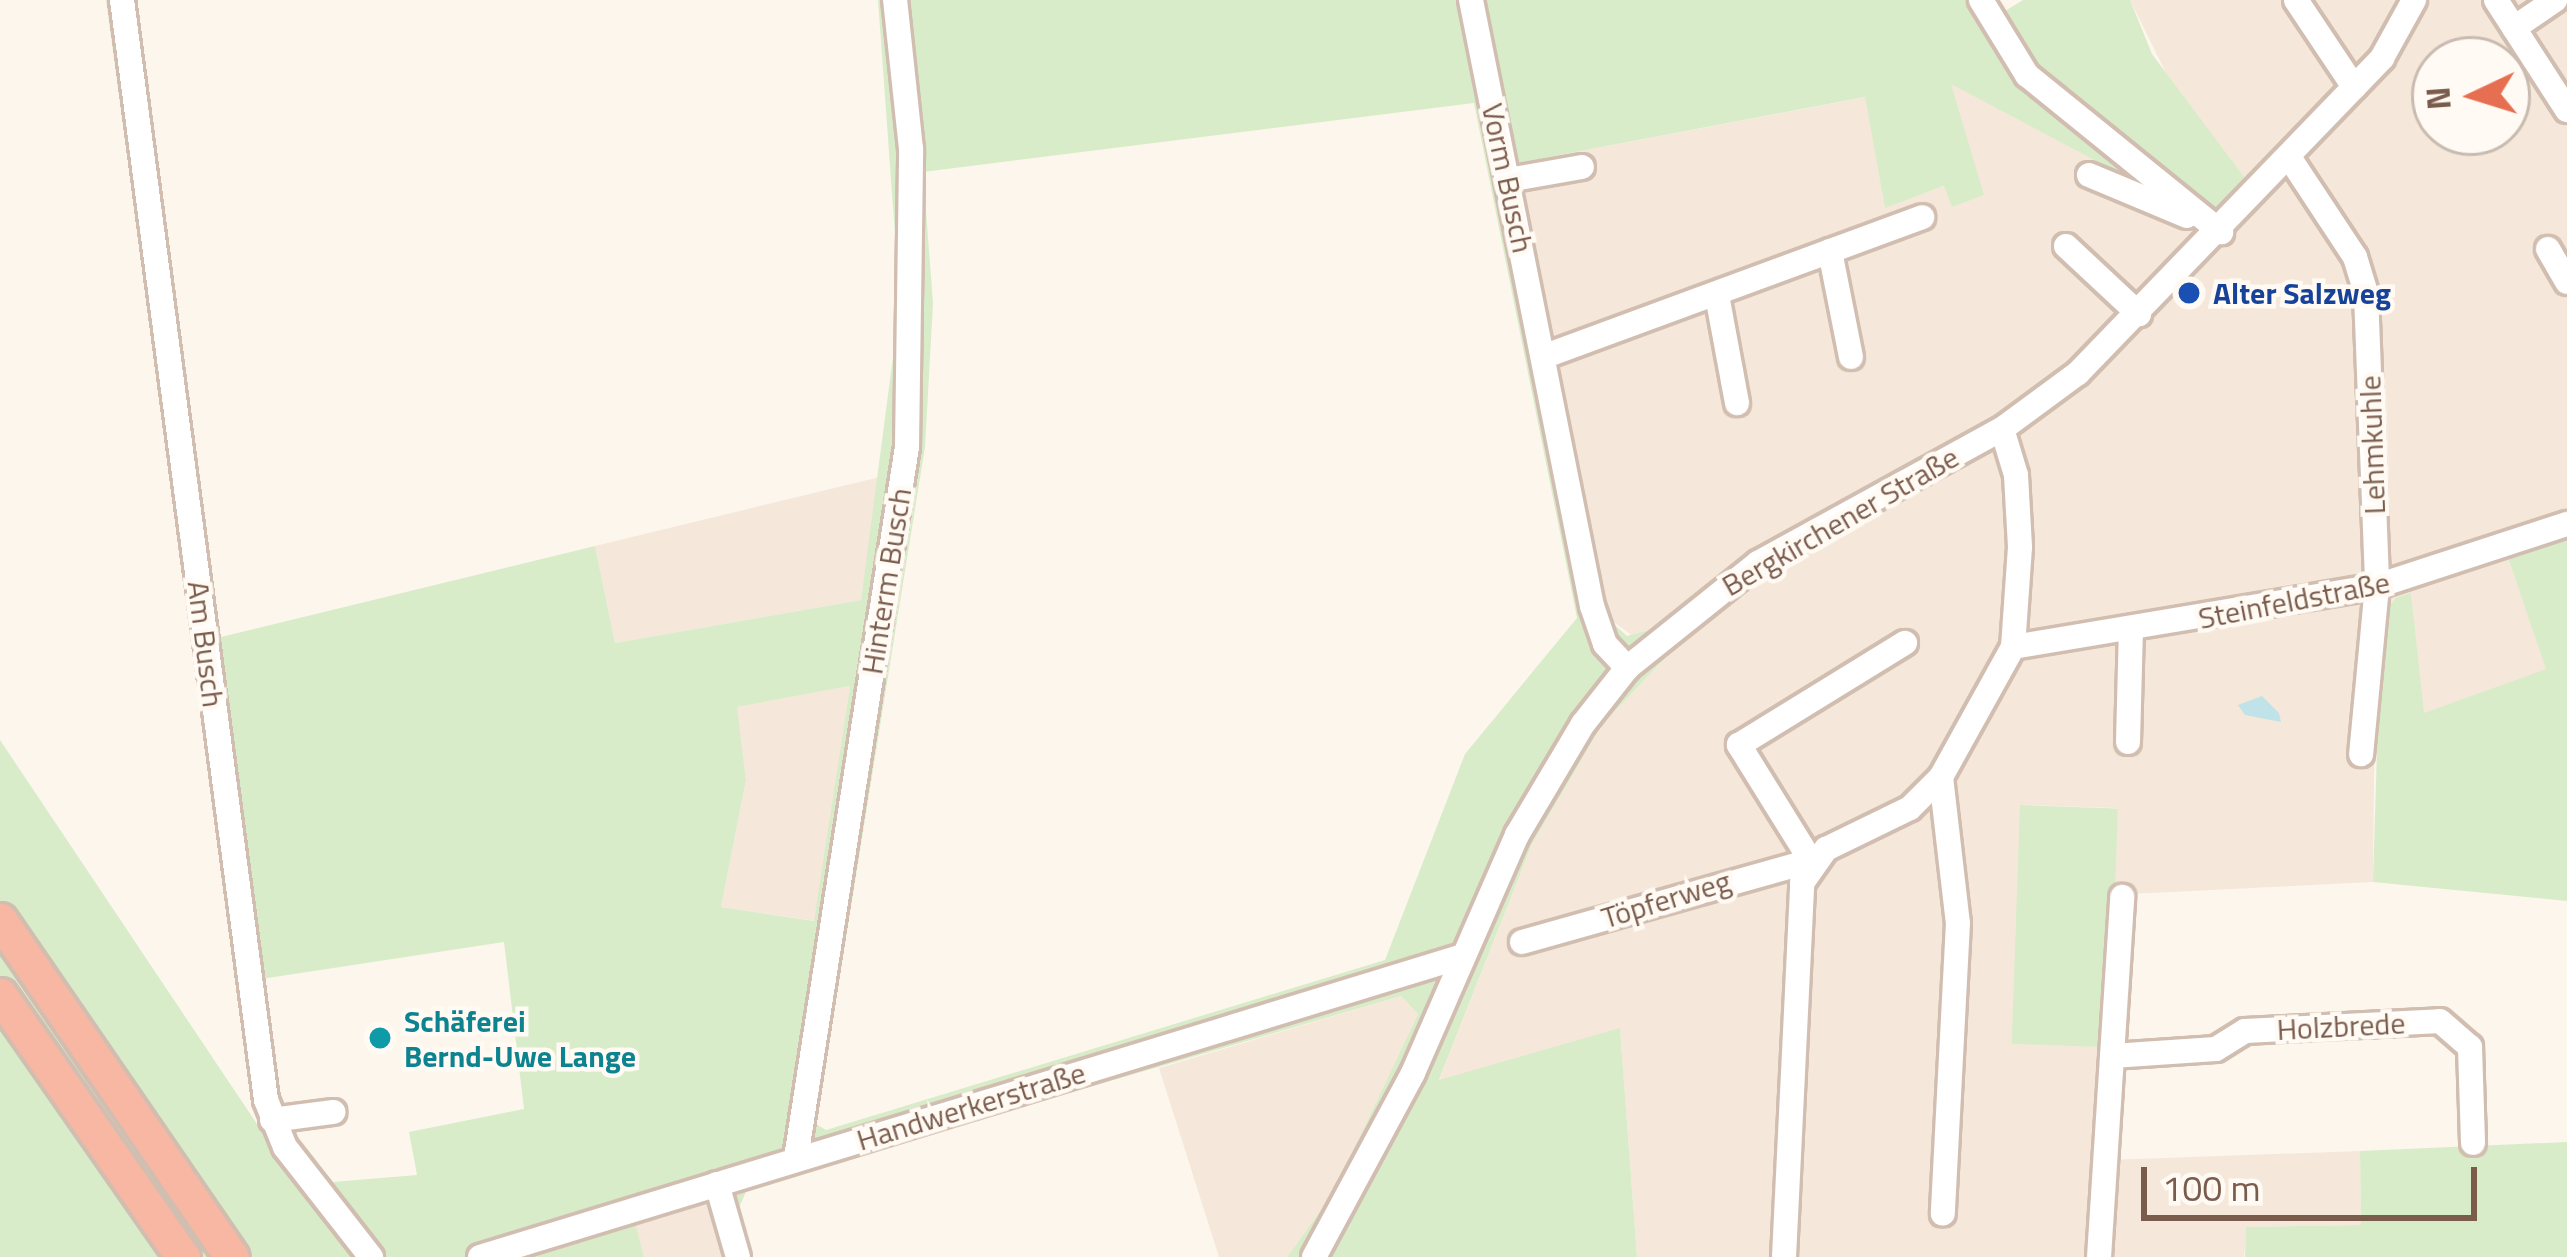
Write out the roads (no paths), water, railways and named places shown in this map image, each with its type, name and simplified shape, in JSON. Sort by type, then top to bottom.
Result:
[{"type":"highway","points":[[0,920],[232,1257]]},
{"type":"highway","points":[[0,995],[183,1257]]},
{"type":"street","name":"Am Busch","points":[[122,0],[272,1120],[371,1257]]},
{"type":"street","name":"Hinterm Busch","points":[[796,1158],[907,448],[912,171],[896,0]]},
{"type":"street","name":"Vorm Busch","points":[[1472,0],[1597,627],[1627,668]]},
{"type":"street","points":[[1982,0],[2027,75],[2214,228]]},
{"type":"street","points":[[2296,0],[2354,87]]},
{"type":"street","name":"Bergkirchener Straße","points":[[1314,1257],[1351,1201],[1516,835],[1583,724],[1627,668],[1758,562],[2002,429],[2078,373],[2382,58],[2414,0]]},
{"type":"street","points":[[2496,0],[2567,110]]},
{"type":"street","points":[[2514,28],[2555,0]]},
{"type":"street","name":"Lehmkuhle","points":[[2289,158],[2362,273],[2378,586],[2361,754]]},
{"type":"street","points":[[1508,180],[1582,167]]},
{"type":"street","points":[[2089,176],[2214,228]]},
{"type":"street","points":[[1545,356],[1922,217]]},
{"type":"street","points":[[2066,246],[2139,314]]},
{"type":"street","points":[[2548,249],[2567,282]]},
{"type":"street","points":[[1830,251],[1851,357]]},
{"type":"street","points":[[1717,295],[1737,403]]},
{"type":"street","points":[[1784,1257],[1802,883],[1811,861],[1910,808],[1941,778],[2013,647],[2020,547],[2016,475],[2002,429]]},
{"type":"street","name":"Steinfeldstraße","points":[[2013,647],[2131,631],[2378,586],[2567,524]]},
{"type":"street","points":[[2128,742],[2131,631]]},
{"type":"street","points":[[1811,861],[1739,745],[1905,644]]},
{"type":"street","points":[[1941,778],[1958,922],[1943,1214]]},
{"type":"street","name":"Töpferweg","points":[[1522,942],[1811,861]]},
{"type":"street","points":[[2099,1257],[2122,897]]},
{"type":"street","name":"Handwerkerstraße","points":[[480,1257],[1463,956]]},
{"type":"street","name":"Holzbrede","points":[[2112,1056],[2216,1049],[2245,1031],[2440,1021],[2470,1047],[2474,1143]]},
{"type":"street","points":[[272,1120],[333,1112]]},
{"type":"street","points":[[717,1184],[738,1257]]},
{"type":"water","points":[[2262,696],[2279,713],[2281,722],[2245,715],[2238,705]]},
{"type":"place","name":"Alter Salzweg","points":[[2189,293]]},
{"type":"place","name":"Schäferei Bernd-Uwe Lange","points":[[380,1038]]}]
